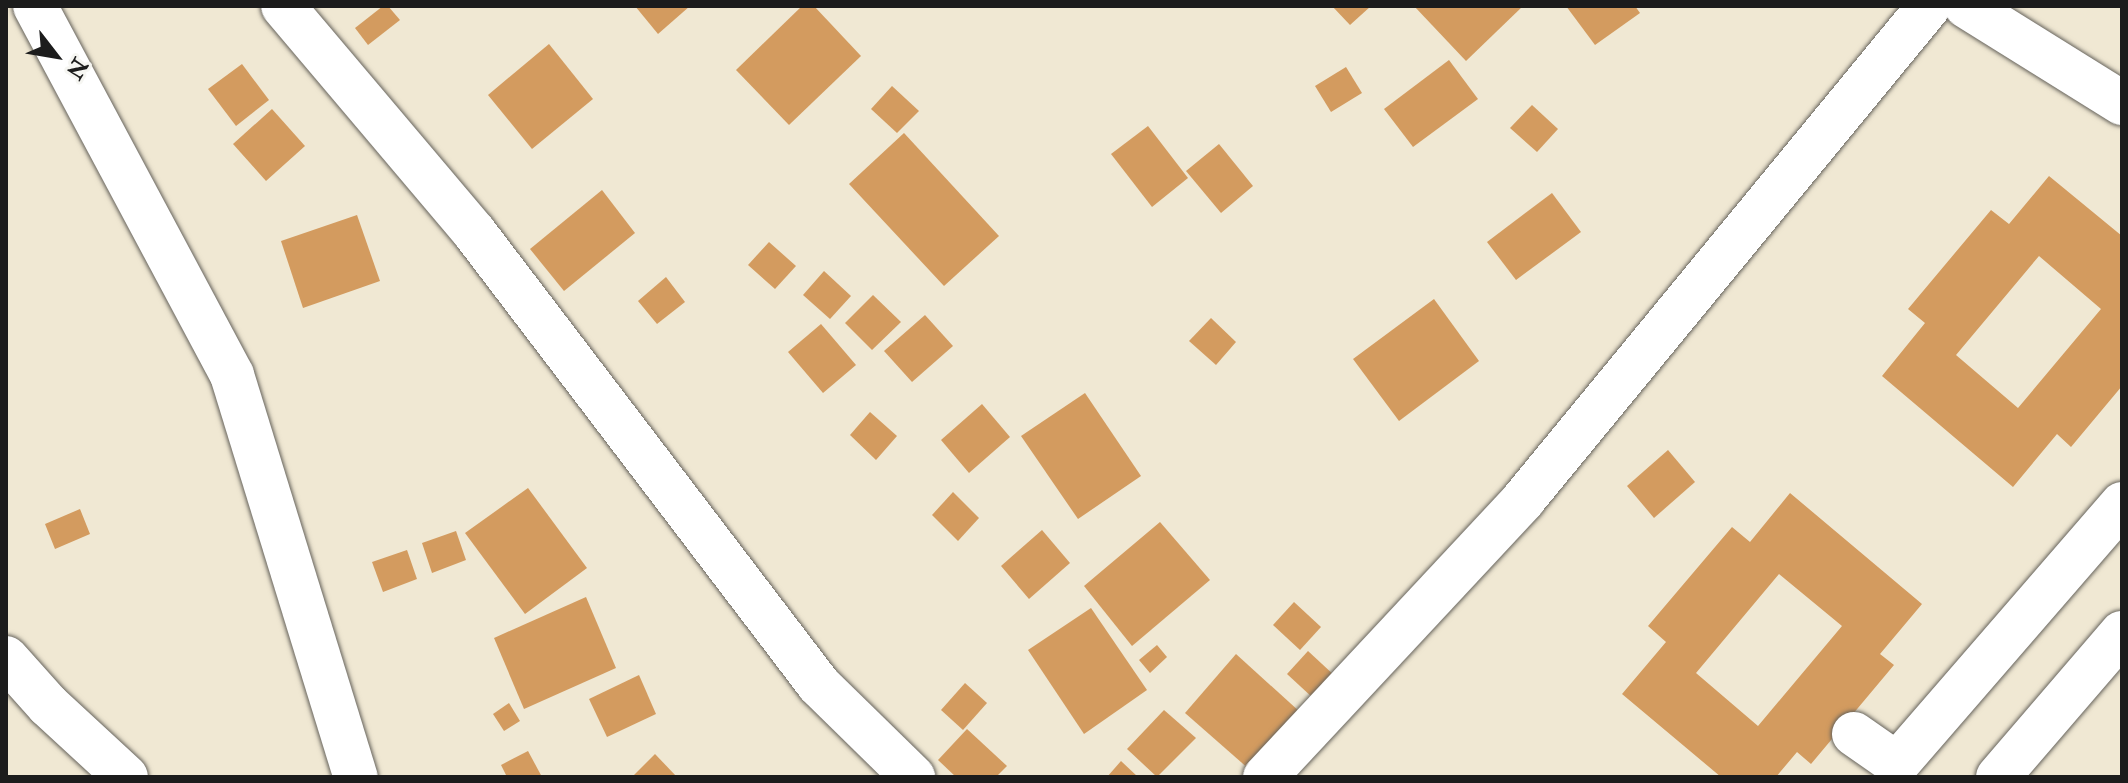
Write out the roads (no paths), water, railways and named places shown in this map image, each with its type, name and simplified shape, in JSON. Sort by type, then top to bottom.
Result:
[{"type":"street","points":[[35,6],[232,375],[356,777]]},
{"type":"street","points":[[283,6],[474,232],[819,685],[913,777]]},
{"type":"street","points":[[1265,777],[1523,500],[1929,6]]},
{"type":"street","points":[[1966,6],[2122,103]]},
{"type":"street","points":[[1854,734],[1898,773],[2122,504]]},
{"type":"street","points":[[1998,777],[2122,633]]},
{"type":"street","points":[[6,658],[48,705],[126,777]]}]
